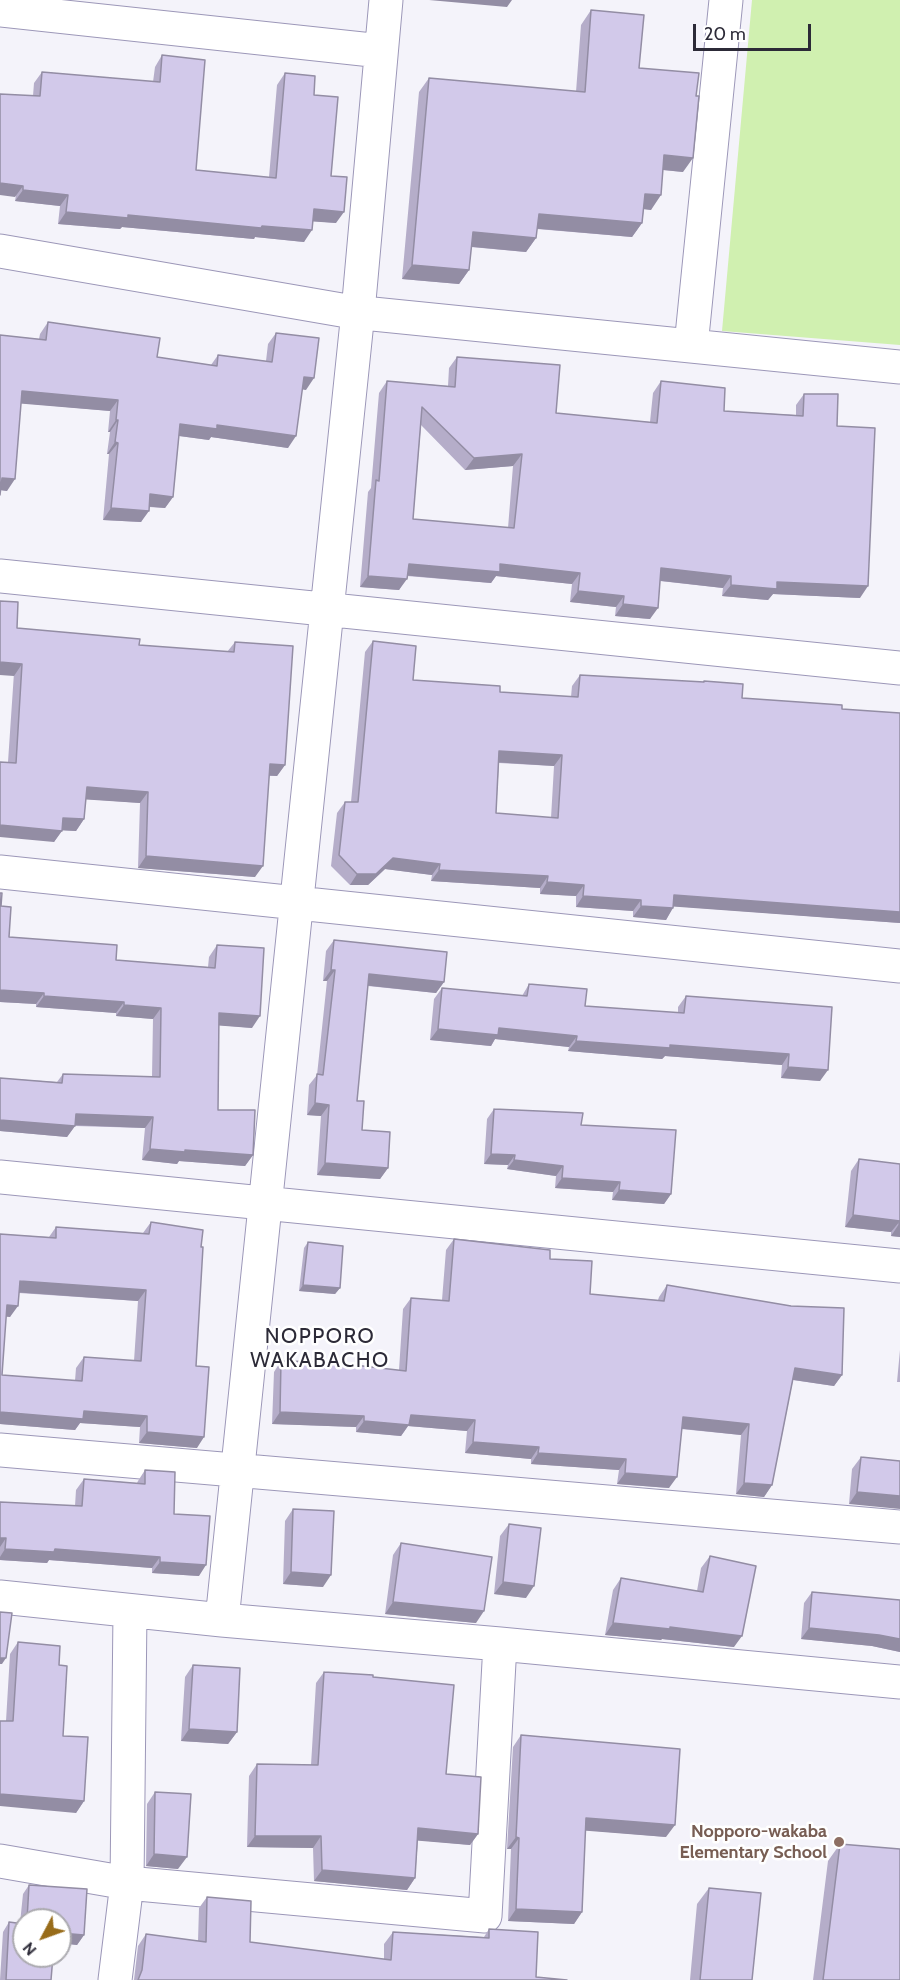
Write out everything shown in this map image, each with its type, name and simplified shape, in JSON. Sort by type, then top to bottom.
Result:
[{"type":"street","points":[[222,1620],[358,312],[386,0]]},
{"type":"street","points":[[691,346],[726,0]]},
{"type":"street","points":[[0,10],[381,51]]},
{"type":"street","points":[[0,251],[358,312],[900,367]]},
{"type":"street","points":[[0,576],[900,668]]},
{"type":"street","points":[[0,872],[900,966]]},
{"type":"street","points":[[0,1177],[900,1266]]},
{"type":"street","points":[[0,1450],[900,1527]]},
{"type":"street","points":[[0,1597],[222,1620],[900,1682]]},
{"type":"street","points":[[115,1980],[127,1883],[130,1611]]},
{"type":"street","points":[[0,1861],[127,1883],[485,1916],[500,1644]]},
{"type":"green space","points":[[752,0],[900,0],[900,345],[722,331]]},
{"type":"building","points":[[591,10],[644,15],[639,68],[699,73],[693,158],[664,155],[661,195],[645,194],[642,223],[539,214],[536,238],[473,232],[469,270],[412,265],[429,78],[585,92]]},
{"type":"building","points":[[162,55],[205,60],[196,170],[276,178],[285,73],[315,76],[314,95],[338,97],[331,176],[347,177],[344,212],[314,209],[312,230],[262,226],[261,228],[128,215],[128,218],[66,212],[68,195],[23,190],[23,186],[0,183],[0,94],[40,96],[42,72],[160,82]]},
{"type":"building","points":[[48,322],[160,338],[157,357],[217,366],[218,355],[272,362],[276,333],[319,338],[314,378],[304,377],[296,436],[217,425],[217,429],[180,424],[173,497],[150,494],[149,511],[111,508],[118,443],[115,442],[118,400],[22,391],[15,479],[2,478],[0,495],[0,335],[46,340]]},
{"type":"building","points":[[457,357],[560,365],[556,413],[657,423],[661,381],[725,388],[724,411],[803,416],[804,394],[838,394],[837,426],[875,428],[868,586],[777,582],[777,589],[731,585],[731,576],[661,568],[658,608],[623,604],[624,596],[578,591],[580,573],[500,564],[500,572],[409,564],[407,579],[368,576],[387,381],[455,387]],"holes":[[[422,407],[474,458],[522,454],[514,528],[413,519]]]},
{"type":"building","points":[[0,601],[18,602],[17,628],[140,639],[139,645],[234,652],[235,642],[293,646],[285,765],[270,764],[263,866],[146,856],[148,792],[87,787],[84,819],[63,818],[62,831],[0,825],[0,762],[16,763],[22,664],[0,662]]},
{"type":"building","points":[[373,641],[416,646],[413,680],[500,686],[500,692],[578,697],[580,675],[704,681],[743,684],[742,698],[842,705],[842,709],[900,713],[900,912],[674,895],[673,908],[641,906],[641,900],[583,896],[584,885],[547,882],[548,876],[439,870],[440,864],[393,858],[376,874],[357,874],[339,855],[345,802],[358,802]],"holes":[[[499,751],[562,755],[558,818],[496,813]]]},
{"type":"building","points":[[0,893],[2,893],[1,906],[11,907],[9,937],[117,945],[116,960],[215,968],[217,945],[264,948],[260,1016],[219,1013],[218,1110],[255,1110],[253,1155],[150,1149],[153,1117],[76,1114],[75,1126],[0,1120],[0,1078],[62,1083],[63,1074],[160,1077],[161,1008],[124,1005],[124,1002],[44,996],[44,993],[0,990]]},
{"type":"building","points":[[334,940],[447,952],[444,982],[369,974],[357,1101],[364,1101],[362,1130],[390,1132],[388,1168],[325,1163],[329,1105],[315,1103],[317,1074],[323,1075],[335,970],[331,970]]},
{"type":"building","points":[[529,984],[587,989],[585,1006],[684,1013],[686,996],[832,1007],[828,1070],[788,1067],[789,1054],[576,1041],[577,1036],[499,1028],[498,1035],[438,1029],[442,988],[527,996]]},
{"type":"building","points":[[494,1109],[583,1113],[581,1125],[676,1130],[671,1194],[619,1190],[620,1182],[562,1178],[563,1166],[514,1160],[515,1155],[491,1154]]},
{"type":"building","points":[[859,1159],[900,1164],[900,1221],[853,1215]]},
{"type":"building","points":[[151,1222],[203,1230],[196,1366],[209,1367],[204,1437],[147,1432],[147,1416],[84,1411],[83,1419],[0,1412],[0,1234],[56,1238],[56,1227],[149,1234]],"holes":[[[20,1281],[146,1290],[141,1361],[84,1357],[82,1381],[2,1375],[7,1305],[18,1306]]]},
{"type":"building","points":[[454,1239],[550,1250],[550,1259],[592,1261],[590,1294],[664,1301],[667,1285],[791,1306],[844,1308],[842,1375],[795,1368],[772,1485],[744,1483],[749,1424],[683,1417],[677,1477],[625,1473],[626,1459],[538,1453],[539,1447],[473,1442],[475,1420],[411,1415],[409,1425],[364,1421],[364,1416],[280,1412],[281,1361],[328,1362],[406,1371],[411,1298],[449,1301]]},
{"type":"building","points":[[308,1242],[343,1246],[340,1288],[303,1285]]},
{"type":"building","points":[[861,1457],[900,1461],[900,1496],[857,1492]]},
{"type":"building","points":[[145,1470],[175,1472],[174,1514],[210,1516],[206,1565],[160,1562],[160,1557],[55,1549],[54,1552],[5,1549],[6,1538],[0,1538],[0,1502],[82,1506],[84,1479],[145,1484]]},
{"type":"building","points":[[293,1509],[334,1511],[331,1575],[291,1572]]},
{"type":"building","points":[[509,1524],[541,1528],[534,1586],[503,1582]]},
{"type":"building","points":[[401,1543],[492,1557],[484,1611],[393,1602]]},
{"type":"building","points":[[710,1556],[756,1566],[742,1636],[613,1623],[621,1578],[703,1592]]},
{"type":"building","points":[[812,1592],[900,1600],[900,1639],[809,1628]]},
{"type":"building","points":[[0,1612],[12,1613],[6,1658],[0,1658]]},
{"type":"building","points":[[18,1642],[60,1646],[59,1665],[67,1666],[63,1736],[88,1737],[84,1801],[0,1794],[0,1721],[13,1721]]},
{"type":"building","points":[[193,1665],[240,1668],[237,1732],[189,1729]]},
{"type":"building","points":[[324,1672],[373,1675],[373,1677],[454,1685],[446,1774],[481,1777],[478,1834],[418,1828],[415,1878],[322,1870],[321,1836],[255,1836],[257,1764],[318,1765]]},
{"type":"building","points":[[521,1735],[680,1749],[675,1825],[586,1818],[582,1912],[516,1909],[519,1838],[516,1837]]},
{"type":"building","points":[[155,1792],[191,1794],[187,1857],[154,1854]]},
{"type":"building","points":[[840,1844],[900,1849],[900,1980],[823,1980]]},
{"type":"building","points":[[29,1885],[87,1889],[84,1935],[72,1934],[72,1908],[28,1908]]},
{"type":"building","points":[[709,1888],[761,1893],[752,1980],[700,1980]]},
{"type":"building","points":[[207,1897],[251,1901],[250,1942],[391,1960],[393,1932],[489,1938],[489,1929],[538,1932],[536,1977],[567,1980],[138,1980],[142,1970],[146,1934],[206,1942]]},
{"type":"building","points":[[9,1922],[12,1922],[12,1968],[52,1968],[51,1980],[6,1980]]},
{"type":"place","name":"Nopporo-wakaba Elementary School","points":[[839,1842]]},
{"type":"district","name":"NOPPORO WAKABACHO","points":[[320,1349]]}]
